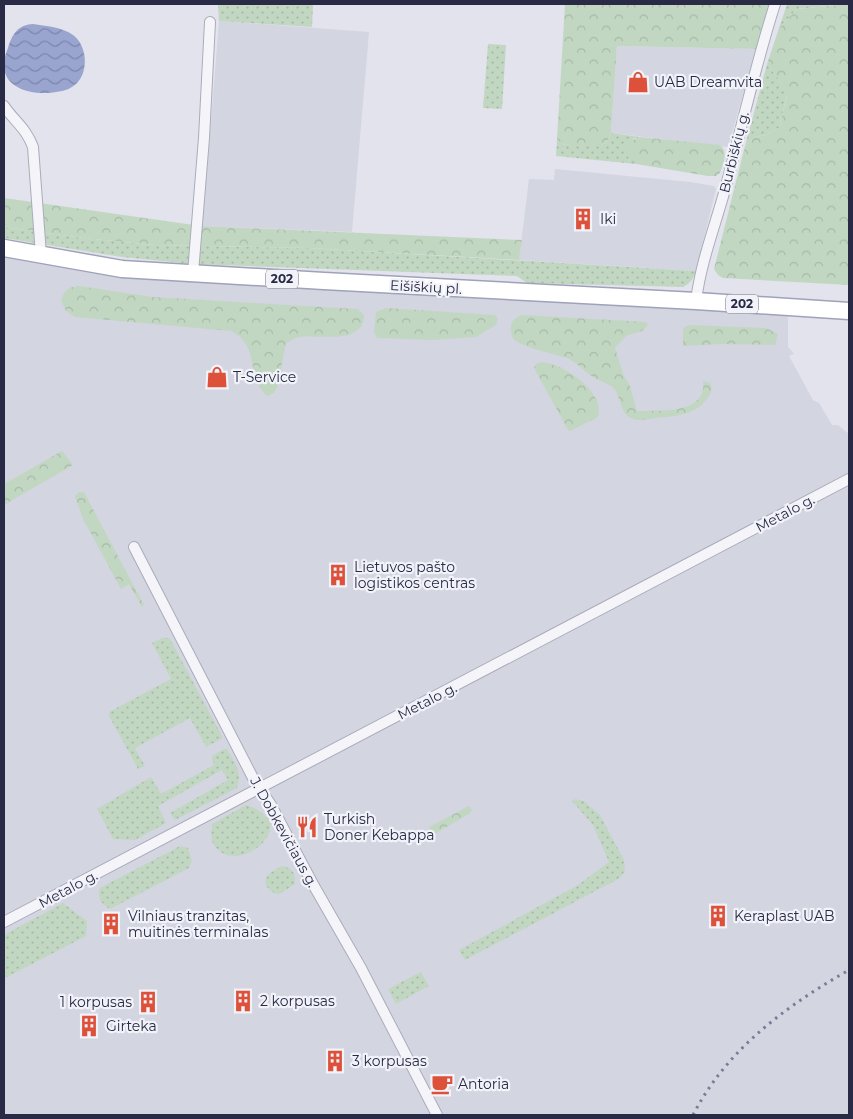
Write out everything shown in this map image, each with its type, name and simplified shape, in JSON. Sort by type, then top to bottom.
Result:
[{"type":"main road","name":"Eišiškių pl.","points":[[4,248],[122,269],[849,311]]},
{"type":"street","name":"Burbiškių g.","points":[[696,301],[699,281],[727,182],[758,58],[775,4]]},
{"type":"street","points":[[193,273],[204,138],[210,22]]},
{"type":"street","points":[[4,106],[29,136],[32,147],[41,255]]},
{"type":"street","name":"Metalo g.","points":[[4,922],[849,479]]},
{"type":"street","name":"J. Dobkevičiaus g.","points":[[134,547],[199,674],[361,968],[437,1115]]},
{"type":"shaded area","points":[[219,21],[369,32],[352,232],[201,226]]},
{"type":"shaded area","points":[[617,46],[756,49],[728,147],[611,133]]},
{"type":"shaded area","points":[[555,169],[714,186],[716,189],[696,271],[519,260],[529,179],[554,180]]},
{"type":"shaded area","points":[[4,256],[102,274],[155,280],[788,316],[788,347],[794,354],[789,356],[813,400],[819,403],[832,425],[838,425],[849,434],[849,1115],[4,1115]]},
{"type":"green space","points":[[218,4],[313,4],[312,27],[219,21]]},
{"type":"green space","points":[[565,4],[770,4],[756,49],[617,46],[611,133],[607,142],[601,145],[569,145],[562,144],[557,139]]},
{"type":"green space","points":[[787,4],[845,4],[797,9],[779,28]]},
{"type":"green space","points":[[849,4],[849,285],[723,278],[714,269],[745,146],[754,137],[766,135],[779,128],[787,96],[778,78],[767,64],[779,28],[797,9]]},
{"type":"green space","points":[[488,44],[506,45],[502,109],[483,108]]},
{"type":"green space","points":[[767,64],[778,78],[787,95],[779,128],[766,135],[754,137],[745,146]]},
{"type":"green space","points":[[611,133],[640,137],[633,139],[629,159],[636,164],[556,156],[557,139],[562,144],[569,145],[601,145],[607,142]]},
{"type":"green space","points":[[640,137],[720,145],[725,154],[720,173],[716,176],[708,176],[636,164],[629,159],[625,151],[630,142]]},
{"type":"green space","points":[[4,198],[201,226],[522,240],[519,260],[309,248],[155,245],[83,238],[4,227]]},
{"type":"green space","points":[[4,227],[83,238],[155,245],[309,248],[696,271],[688,284],[683,287],[527,283],[517,276],[192,264],[122,257],[4,238]]},
{"type":"green space","points":[[79,286],[153,297],[358,309],[364,315],[362,325],[356,332],[348,335],[296,338],[286,343],[277,388],[274,393],[267,396],[256,380],[250,353],[246,345],[240,337],[231,331],[75,317],[66,311],[61,301],[67,290]]},
{"type":"green space","points":[[386,308],[495,315],[498,319],[496,325],[476,337],[432,340],[377,338],[374,332],[376,312]]},
{"type":"green space","points":[[523,315],[646,322],[648,325],[642,331],[626,336],[615,348],[624,376],[630,386],[637,411],[669,410],[690,405],[698,400],[702,392],[703,381],[710,383],[712,389],[703,404],[697,409],[681,415],[644,420],[631,418],[626,415],[615,390],[611,386],[593,377],[569,359],[516,341],[512,336],[511,325],[514,319]]},
{"type":"green space","points":[[689,325],[766,328],[778,334],[775,345],[721,344],[683,346],[683,328]]},
{"type":"green space","points":[[540,362],[559,367],[580,380],[595,398],[599,407],[598,417],[570,431],[568,430],[534,368]]},
{"type":"green space","points":[[62,451],[73,465],[4,505],[4,484]]},
{"type":"green space","points":[[79,492],[84,492],[144,605],[142,607],[129,584],[121,589],[83,519],[75,496]]},
{"type":"green space","points":[[164,637],[170,639],[223,738],[206,747],[190,718],[135,748],[145,766],[138,769],[109,716],[109,712],[171,679],[152,643]]},
{"type":"green space","points":[[227,749],[237,767],[239,783],[237,788],[175,820],[170,813],[228,780],[222,770],[158,806],[166,823],[135,840],[113,839],[97,809],[151,777],[161,794],[214,765],[212,756]]},
{"type":"green space","points":[[575,799],[584,801],[600,815],[624,860],[625,871],[620,878],[465,960],[459,950],[578,885],[609,862],[593,825],[572,801]]},
{"type":"green space","points":[[246,805],[257,809],[270,821],[270,832],[259,847],[251,852],[243,855],[226,855],[212,841],[212,824]]},
{"type":"green space","points":[[469,806],[472,810],[469,814],[433,835],[429,827]]},
{"type":"green space","points":[[180,846],[188,848],[192,860],[189,868],[110,909],[102,903],[99,898],[100,888]]},
{"type":"green space","points":[[282,866],[293,872],[294,885],[279,894],[274,893],[266,885],[265,881],[269,874]]},
{"type":"green space","points":[[63,903],[87,921],[86,936],[5,978],[4,935]]},
{"type":"green space","points":[[421,972],[429,986],[396,1004],[388,989]]},
{"type":"water","points":[[33,24],[64,30],[78,39],[84,51],[85,65],[81,78],[72,87],[59,92],[30,92],[14,85],[8,79],[4,61],[11,39],[23,26]]},
{"type":"railway","points":[[693,1115],[707,1091],[723,1070],[760,1031],[781,1014],[849,970]]},
{"type":"place","name":"UAB Dreamvita","points":[[638,82]]},
{"type":"place","name":"Iki","points":[[583,219]]},
{"type":"place","name":"T-Service","points":[[217,377]]},
{"type":"place","name":"Lietuvos pašto logistikos centras","points":[[338,575]]},
{"type":"place","name":"Turkish Doner Kebappa","points":[[307,827]]},
{"type":"place","name":"Keraplast UAB","points":[[718,916]]},
{"type":"place","name":"Vilniaus tranzitas, muitinės terminalas","points":[[111,924]]},
{"type":"place","name":"2 korpusas","points":[[243,1001]]},
{"type":"place","name":"1 korpusas","points":[[148,1002]]},
{"type":"place","name":"Girteka","points":[[89,1026]]},
{"type":"place","name":"3 korpusas","points":[[335,1061]]},
{"type":"place","name":"Antoria","points":[[442,1084]]}]
